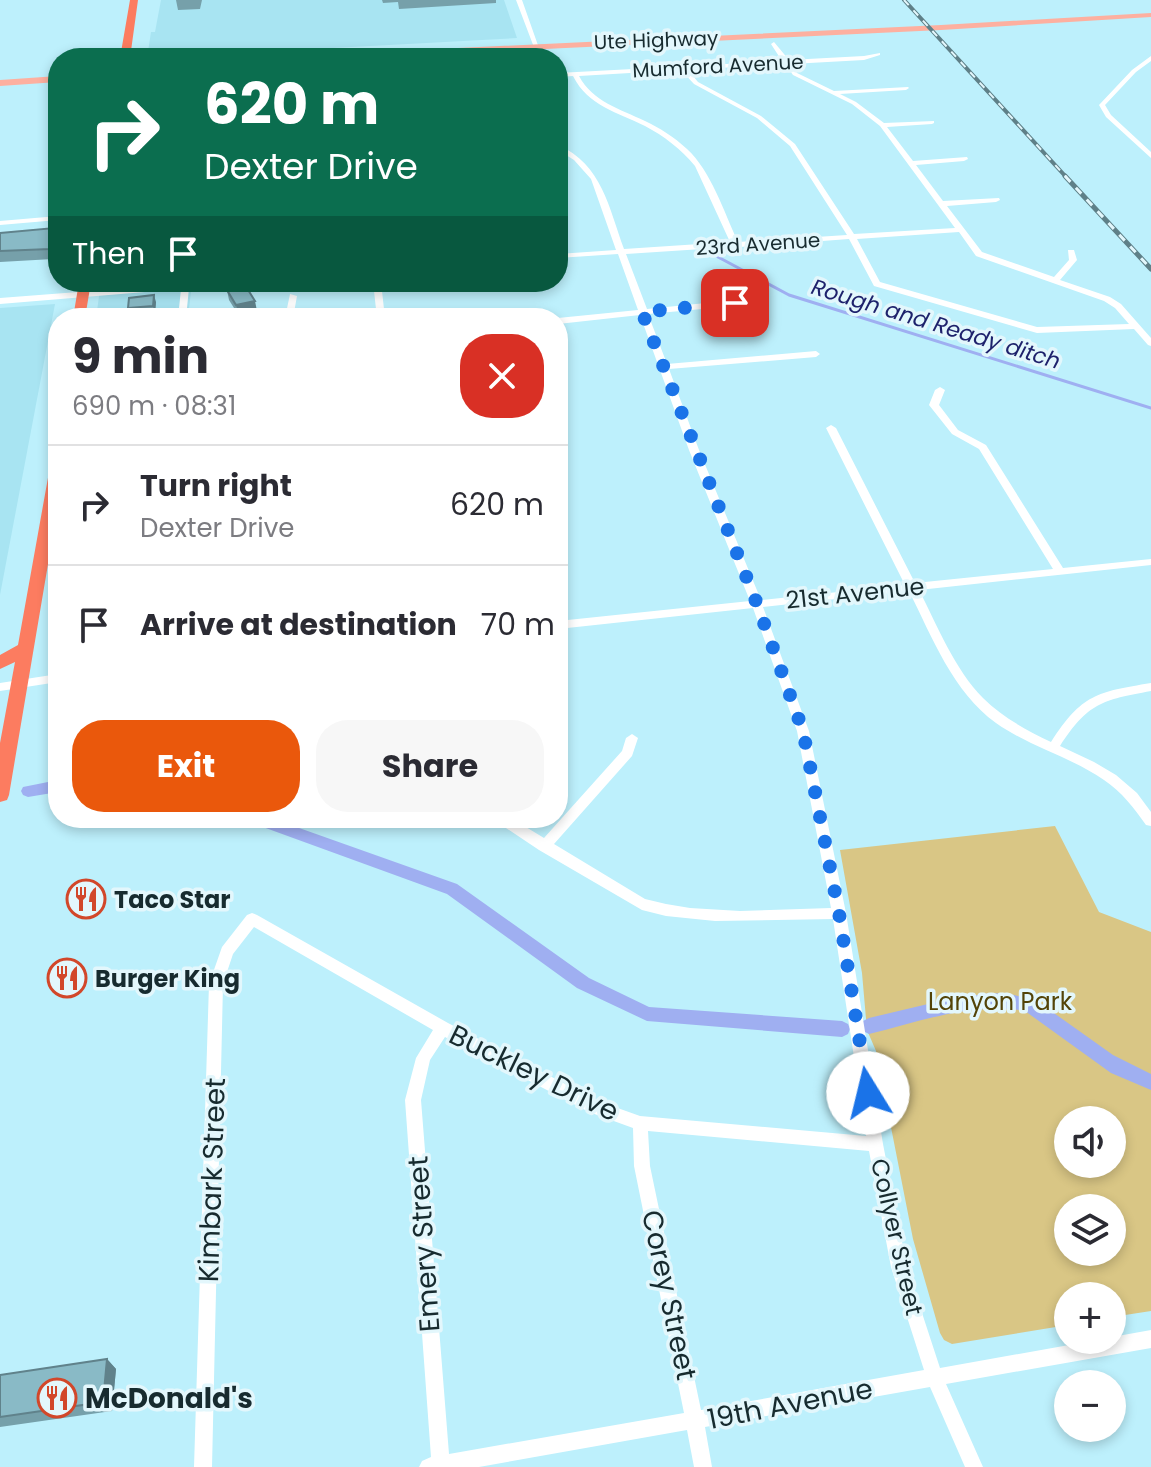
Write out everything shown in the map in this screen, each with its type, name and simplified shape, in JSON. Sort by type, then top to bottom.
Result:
[{"type":"highway","points":[[126,48],[134,0]]},
{"type":"highway","points":[[0,795],[7,709],[21,682],[48,521]]},
{"type":"highway","points":[[0,663],[27,647]]},
{"type":"main road","name":"Ute Highway","points":[[537,48],[1151,15]]},
{"type":"main road","points":[[0,76],[48,74]]},
{"type":"main road","points":[[0,83],[48,80]]},
{"type":"street","points":[[519,0],[537,48]]},
{"type":"street","points":[[774,44],[795,74],[836,92],[882,125],[979,254],[988,260],[1107,299],[1151,343]]},
{"type":"street","name":"Mumford Avenue","points":[[568,74],[864,58],[878,54]]},
{"type":"street","points":[[1151,58],[1102,105],[1108,116],[1151,156]]},
{"type":"street","points":[[683,68],[696,83],[759,117],[793,145],[852,237],[877,284],[1037,330],[1136,326]]},
{"type":"street","points":[[575,74],[579,86],[591,97],[655,129],[690,154],[736,246]]},
{"type":"street","points":[[836,92],[906,88]]},
{"type":"street","points":[[882,125],[932,122]]},
{"type":"street","points":[[1140,146],[1151,146]]},
{"type":"street","name":"Collyer Street","points":[[568,153],[577,158],[594,178],[642,312],[757,604],[803,731],[839,913],[875,1144],[899,1267],[935,1378],[974,1467]]},
{"type":"street","points":[[911,163],[964,159]]},
{"type":"street","points":[[940,204],[996,200]]},
{"type":"street","points":[[0,223],[48,219]]},
{"type":"street","name":"23rd Avenue","points":[[568,255],[781,245],[958,230]]},
{"type":"street","points":[[1055,281],[1073,260],[1071,252]]},
{"type":"street","points":[[0,301],[58,292]]},
{"type":"street","points":[[291,308],[293,296]]},
{"type":"street","points":[[568,320],[735,303]]},
{"type":"street","points":[[663,367],[816,354]]},
{"type":"street","points":[[940,390],[934,405],[937,411],[955,432],[983,447],[1060,571]]},
{"type":"street","points":[[831,428],[912,587],[960,676],[977,700],[1021,733],[1088,762],[1121,785],[1151,821]]},
{"type":"street","name":"21st Avenue","points":[[568,624],[1060,571],[1149,566]]},
{"type":"street","points":[[0,687],[48,679]]},
{"type":"street","points":[[0,680],[21,682]]},
{"type":"street","points":[[1054,746],[1074,715],[1086,703],[1151,687]]},
{"type":"street","points":[[568,819],[628,753],[632,738]]},
{"type":"street","points":[[516,828],[642,904],[659,909],[695,916],[839,913]]},
{"type":"street","points":[[544,846],[560,828]]},
{"type":"street","name":"Kimbark Street","points":[[203,1467],[216,984],[227,951],[252,919],[265,927]]},
{"type":"street","name":"Buckley Drive","points":[[265,927],[443,1028],[594,1107],[640,1123],[875,1144]]},
{"type":"street","name":"Emery Street","points":[[436,1466],[413,1100],[423,1058],[443,1028]]},
{"type":"street","name":"Corey Street","points":[[640,1123],[642,1166],[703,1467]]},
{"type":"street","name":"19th Avenue","points":[[436,1466],[1151,1339]]},
{"type":"shaded area","points":[[161,0],[504,0],[517,38],[332,48],[149,48],[151,32],[155,32]]},
{"type":"shaded area","points":[[100,292],[191,292],[189,308],[97,308]]},
{"type":"shaded area","points":[[55,304],[54,308],[48,308],[48,341],[0,595],[0,308]]},
{"type":"green space","name":"Lanyon Park","points":[[1055,826],[1099,912],[1151,932],[1151,1311],[1126,1315],[1126,1282],[1054,1282],[1054,1327],[952,1344],[944,1340],[913,1239],[876,1051],[867,1030],[862,973],[840,850]]},
{"type":"building","points":[[48,229],[48,249],[0,251],[0,233]]},
{"type":"building","points":[[228,292],[249,292],[255,301],[236,305]]},
{"type":"building","points":[[154,295],[153,306],[128,308],[129,298]]},
{"type":"building","name":"McDonald's","points":[[107,1359],[103,1402],[0,1417],[0,1375]]},
{"type":"waterway","name":"Rough and Ready ditch","points":[[718,257],[789,295],[1151,408]]},
{"type":"waterway","points":[[28,791],[48,788]]},
{"type":"waterway","points":[[282,828],[452,889],[583,983],[647,1014],[842,1029]]},
{"type":"waterway","points":[[869,1026],[970,1003],[1010,1001],[1026,1004],[1117,1067],[1151,1082]]},
{"type":"railway","points":[[904,0],[1067,178]]},
{"type":"railway","points":[[1065,176],[1151,269]]},
{"type":"place","name":"Taco Star","points":[[86,899]]},
{"type":"place","name":"Burger King","points":[[67,978]]},
{"type":"place","name":"McDonald's","points":[[57,1398]]},
{"type":"route","points":[[735,303],[642,312],[757,604],[803,731],[839,913],[868,1093]]}]
